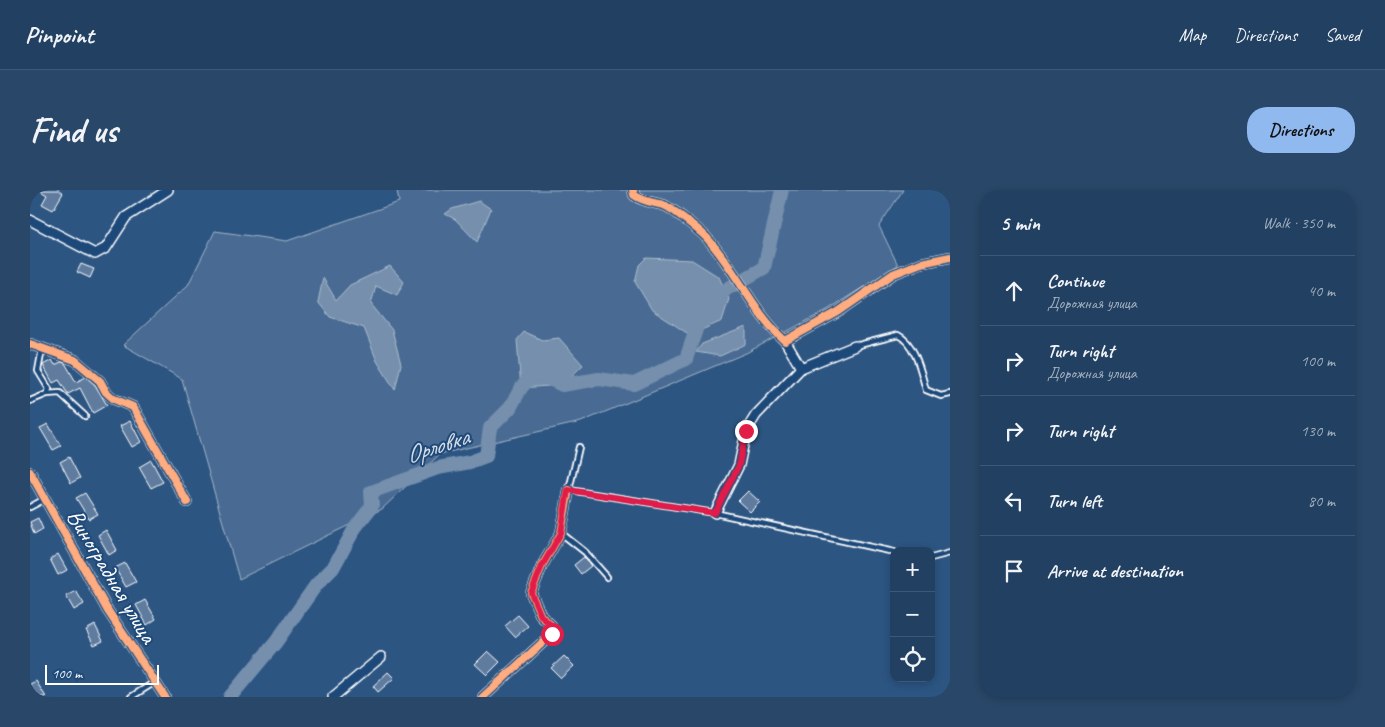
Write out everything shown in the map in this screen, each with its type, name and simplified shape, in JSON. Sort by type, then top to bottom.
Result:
[{"type":"street","points":[[30,220],[95,254],[106,248],[126,216],[168,190]]},
{"type":"street","points":[[633,190],[634,196],[641,200],[665,205],[704,236],[769,327],[785,341],[801,368]]},
{"type":"street","points":[[785,341],[838,312],[893,274],[921,263],[950,257]]},
{"type":"street","points":[[30,344],[75,360],[100,381],[106,392],[114,400],[133,408],[186,502]]},
{"type":"street","points":[[715,513],[739,465],[746,431],[756,415],[801,368],[855,346]]},
{"type":"street","name":"Виноградная улица","points":[[30,472],[108,611],[165,697]]},
{"type":"street","points":[[482,697],[552,634],[551,625],[541,616],[531,593],[542,566],[561,533],[568,490]]},
{"type":"street","points":[[334,697],[381,657]]},
{"type":"lane","points":[[855,346],[898,335],[904,338],[911,346],[926,390],[941,396],[950,394]]},
{"type":"lane","points":[[42,348],[38,371],[49,389],[47,394]]},
{"type":"lane","points":[[30,401],[47,394],[60,393],[85,416]]},
{"type":"lane","points":[[579,447],[568,490],[715,513],[890,551]]},
{"type":"lane","points":[[30,507],[45,499]]},
{"type":"lane","points":[[561,533],[585,552],[607,577]]},
{"type":"lane","points":[[935,557],[950,553]]},
{"type":"lane","points":[[131,697],[154,682]]},
{"type":"shaded area","points":[[397,190],[903,190],[879,226],[898,265],[827,310],[746,353],[581,422],[440,454],[382,509],[239,579],[182,379],[123,345],[188,285],[215,231],[287,241],[399,202]]},
{"type":"shaded area","points":[[479,201],[491,209],[477,242],[455,219],[445,214],[452,209]]},
{"type":"shaded area","points":[[646,258],[692,260],[719,277],[729,299],[722,321],[690,335],[652,310],[635,282],[639,265]]},
{"type":"shaded area","points":[[390,266],[404,282],[397,295],[376,286],[371,304],[392,330],[401,364],[395,390],[377,361],[364,328],[330,317],[318,302],[323,278],[336,300],[350,285]]},
{"type":"shaded area","points":[[746,327],[746,344],[720,356],[696,352],[702,344]]},
{"type":"shaded area","points":[[524,332],[542,340],[559,338],[583,365],[562,385],[521,388],[517,340]]},
{"type":"building","points":[[39,190],[59,190],[63,193],[53,210],[42,204],[47,195]]},
{"type":"building","points":[[81,264],[94,269],[90,278],[77,272]]},
{"type":"building","points":[[52,360],[55,365],[61,362],[65,363],[76,382],[86,377],[95,385],[107,405],[93,413],[80,388],[68,394],[59,380],[53,383],[43,365]]},
{"type":"building","points":[[130,421],[141,442],[132,447],[120,426]]},
{"type":"building","points":[[48,424],[61,446],[53,450],[40,428]]},
{"type":"building","points":[[69,457],[80,478],[71,483],[60,462]]},
{"type":"building","points":[[151,460],[163,482],[151,488],[139,467]]},
{"type":"building","points":[[748,491],[760,502],[750,512],[738,501]]},
{"type":"building","points":[[85,493],[98,514],[89,519],[76,498]]},
{"type":"building","points":[[38,518],[43,529],[34,534],[30,522]]},
{"type":"building","points":[[106,530],[117,550],[109,555],[98,535]]},
{"type":"building","points":[[58,554],[67,570],[58,575],[50,559]]},
{"type":"building","points":[[584,557],[591,566],[581,574],[574,565]]},
{"type":"building","points":[[125,563],[136,582],[126,587],[115,568]]},
{"type":"building","points":[[76,591],[84,604],[74,610],[66,596]]},
{"type":"building","points":[[145,600],[156,619],[147,625],[136,605]]},
{"type":"building","points":[[518,615],[528,626],[515,637],[505,626]]},
{"type":"building","points":[[95,625],[103,641],[94,645],[86,630]]},
{"type":"building","points":[[488,651],[500,662],[487,675],[475,664]]},
{"type":"building","points":[[564,656],[574,666],[561,678],[551,668]]},
{"type":"building","points":[[388,672],[394,678],[378,692],[373,686]]},
{"type":"building","points":[[36,681],[46,697],[30,697],[30,684]]},
{"type":"waterway","name":"Орловка","points":[[230,697],[276,642],[316,585],[333,568],[355,528],[372,506],[371,492],[438,468],[470,462],[486,456],[490,428],[510,408],[521,388],[535,372],[562,385],[599,379],[634,384],[686,359],[702,312],[725,290],[764,268],[782,190]]},
{"type":"cycle path","points":[[633,190],[634,195],[672,210],[706,237],[717,249],[763,317],[785,341],[838,312],[893,274],[921,263],[950,257]]},
{"type":"cycle path","points":[[30,344],[75,360],[100,381],[106,392],[114,399],[133,407],[187,502]]},
{"type":"cycle path","points":[[30,472],[108,611],[165,697]]},
{"type":"cycle path","points":[[483,697],[552,634],[551,625],[541,616],[531,593],[542,566],[561,533],[569,490]]},
{"type":"route","points":[[552,634],[551,625],[541,616],[531,593],[542,566],[561,533],[568,490],[601,493],[715,513],[739,465],[746,431]]}]
